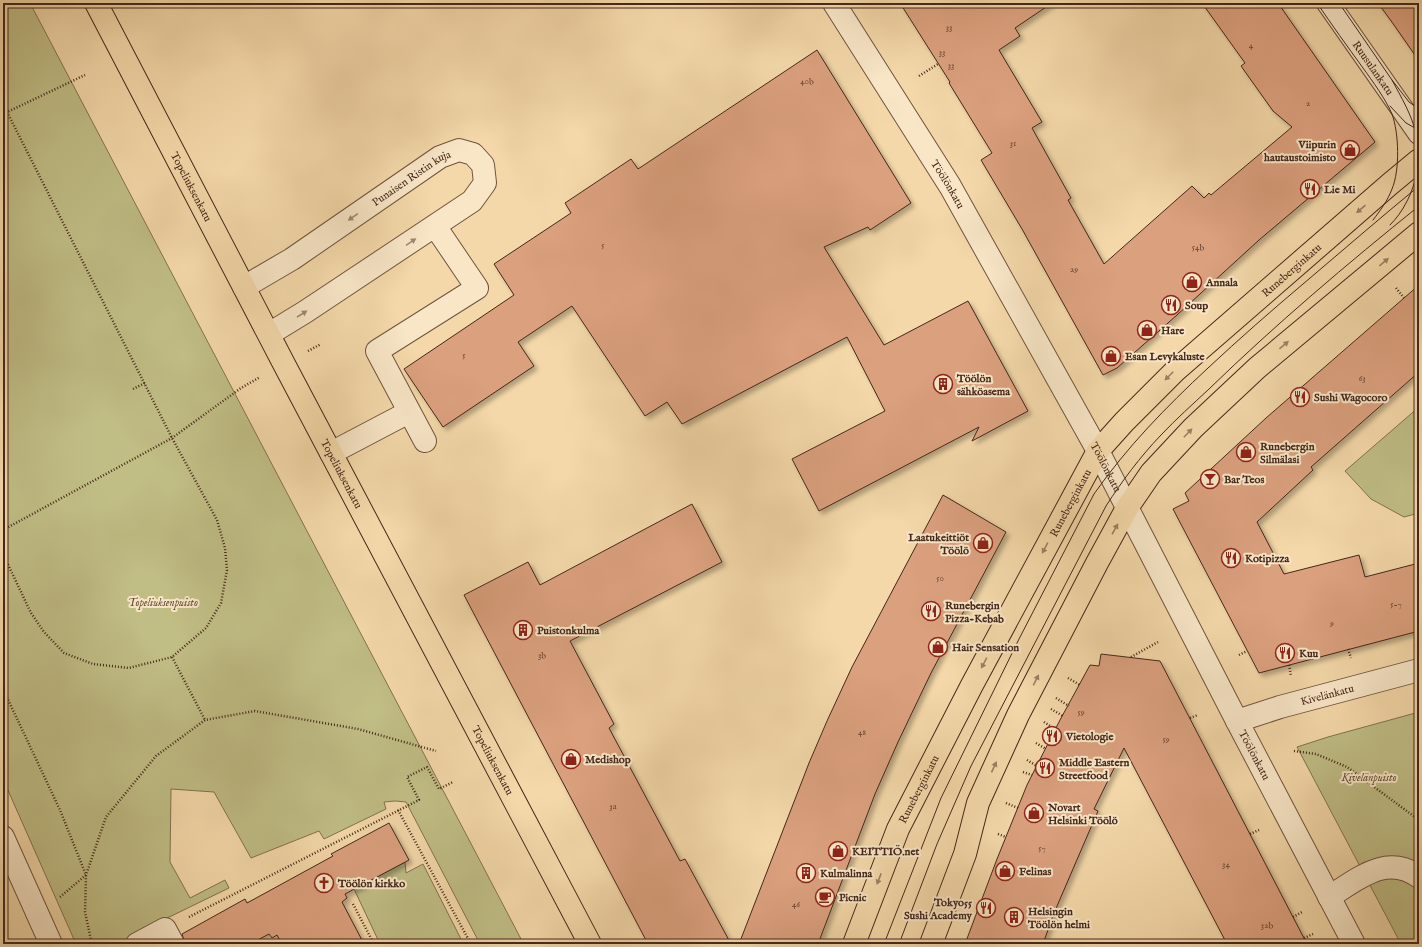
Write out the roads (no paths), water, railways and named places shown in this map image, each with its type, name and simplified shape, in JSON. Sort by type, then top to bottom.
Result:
[{"type":"main road","name":"Topeliuksenkatu","points":[[96,3],[590,944]]},
{"type":"main road","name":"Runeberginkatu","points":[[854,944],[898,829],[972,685],[1098,451],[1124,422],[1175,371],[1419,160]]},
{"type":"main road","points":[[931,944],[965,854],[978,803],[1018,715],[1096,563],[1127,508],[1151,473],[1193,428],[1257,368],[1419,233]]},
{"type":"street","name":"Töölönkatu","points":[[834,3],[950,186],[1098,451],[1354,944]]},
{"type":"street","name":"Ruusulankatu","points":[[1328,3],[1419,133]]},
{"type":"street","name":"Punaisen Ristin kuja","points":[[244,287],[292,259],[440,157],[459,150],[473,154],[484,165],[486,183],[472,201],[305,312],[269,334]]},
{"type":"street","points":[[425,441],[377,351],[477,288],[435,226]]},
{"type":"street","points":[[331,453],[409,412]]},
{"type":"street","name":"Kivelänkatu","points":[[1237,721],[1280,707],[1419,670]]},
{"type":"street","points":[[3,837],[51,944]]},
{"type":"street","points":[[1329,897],[1376,869],[1392,866],[1402,867],[1419,877]]},
{"type":"street","points":[[137,944],[169,937]]},
{"type":"tram line","points":[[1317,3],[1379,90],[1392,114],[1396,131],[1398,152],[1395,181],[1388,197],[1373,220]]},
{"type":"tram line","points":[[1339,3],[1392,80],[1409,102],[1419,109]]},
{"type":"tram line","points":[[1390,225],[1397,218],[1410,195],[1416,178],[1419,151],[1412,120],[1392,80]]},
{"type":"tram line","points":[[1390,106],[1406,123],[1415,128]]},
{"type":"tram line","points":[[884,944],[941,798],[1019,639],[1094,494],[1133,444],[1162,413],[1231,346],[1419,186]]},
{"type":"tram line","points":[[899,944],[937,844],[971,766],[1106,506],[1118,487],[1153,443],[1234,365],[1312,295],[1419,206]]},
{"type":"place","name":"Viipurin hautaustoimisto","points":[[1350,150]]},
{"type":"place","name":"Lie Mi","points":[[1310,189]]},
{"type":"place","name":"Annala","points":[[1192,282]]},
{"type":"place","name":"Soup","points":[[1171,305]]},
{"type":"place","name":"Hare","points":[[1147,330]]},
{"type":"place","name":"Esan Levykaluste","points":[[1111,356]]},
{"type":"place","name":"Töölön sähköasema","points":[[943,384]]},
{"type":"place","name":"Sushi Wagocoro","points":[[1300,397]]},
{"type":"place","name":"Runebergin Silmälasi","points":[[1246,452]]},
{"type":"place","name":"Bar Teos","points":[[1210,479]]},
{"type":"place","name":"Laatukeittiöt Töölö","points":[[983,543]]},
{"type":"place","name":"Kotipizza","points":[[1231,558]]},
{"type":"place","name":"Runebergin Pizza-Kebab","points":[[931,611]]},
{"type":"place","name":"Puistonkulma","points":[[523,630]]},
{"type":"place","name":"Hair Sensation","points":[[938,647]]},
{"type":"place","name":"Kuu","points":[[1285,653]]},
{"type":"place","name":"Vietologie","points":[[1052,736]]},
{"type":"place","name":"Medishop","points":[[571,759]]},
{"type":"place","name":"Middle Eastern Streetfood","points":[[1045,768]]},
{"type":"place","name":"Novart Helsinki Töölö","points":[[1034,813]]},
{"type":"place","name":"KEITTIÖ.net","points":[[838,851]]},
{"type":"place","name":"Felinas","points":[[1005,871]]},
{"type":"place","name":"Kulmalinna","points":[[806,873]]},
{"type":"place","name":"Töölön kirkko","points":[[324,883]]},
{"type":"place","name":"Picnic","points":[[825,897]]},
{"type":"place","name":"Tokyo55 Sushi Academy","points":[[986,908]]},
{"type":"place","name":"Helsingin Töölön helmi","points":[[1014,917]]},
{"type":"park label","name":"Topeliuksenpuisto","points":[[163,602]]},
{"type":"park label","name":"Kivelänpuisto","points":[[1369,777]]}]
